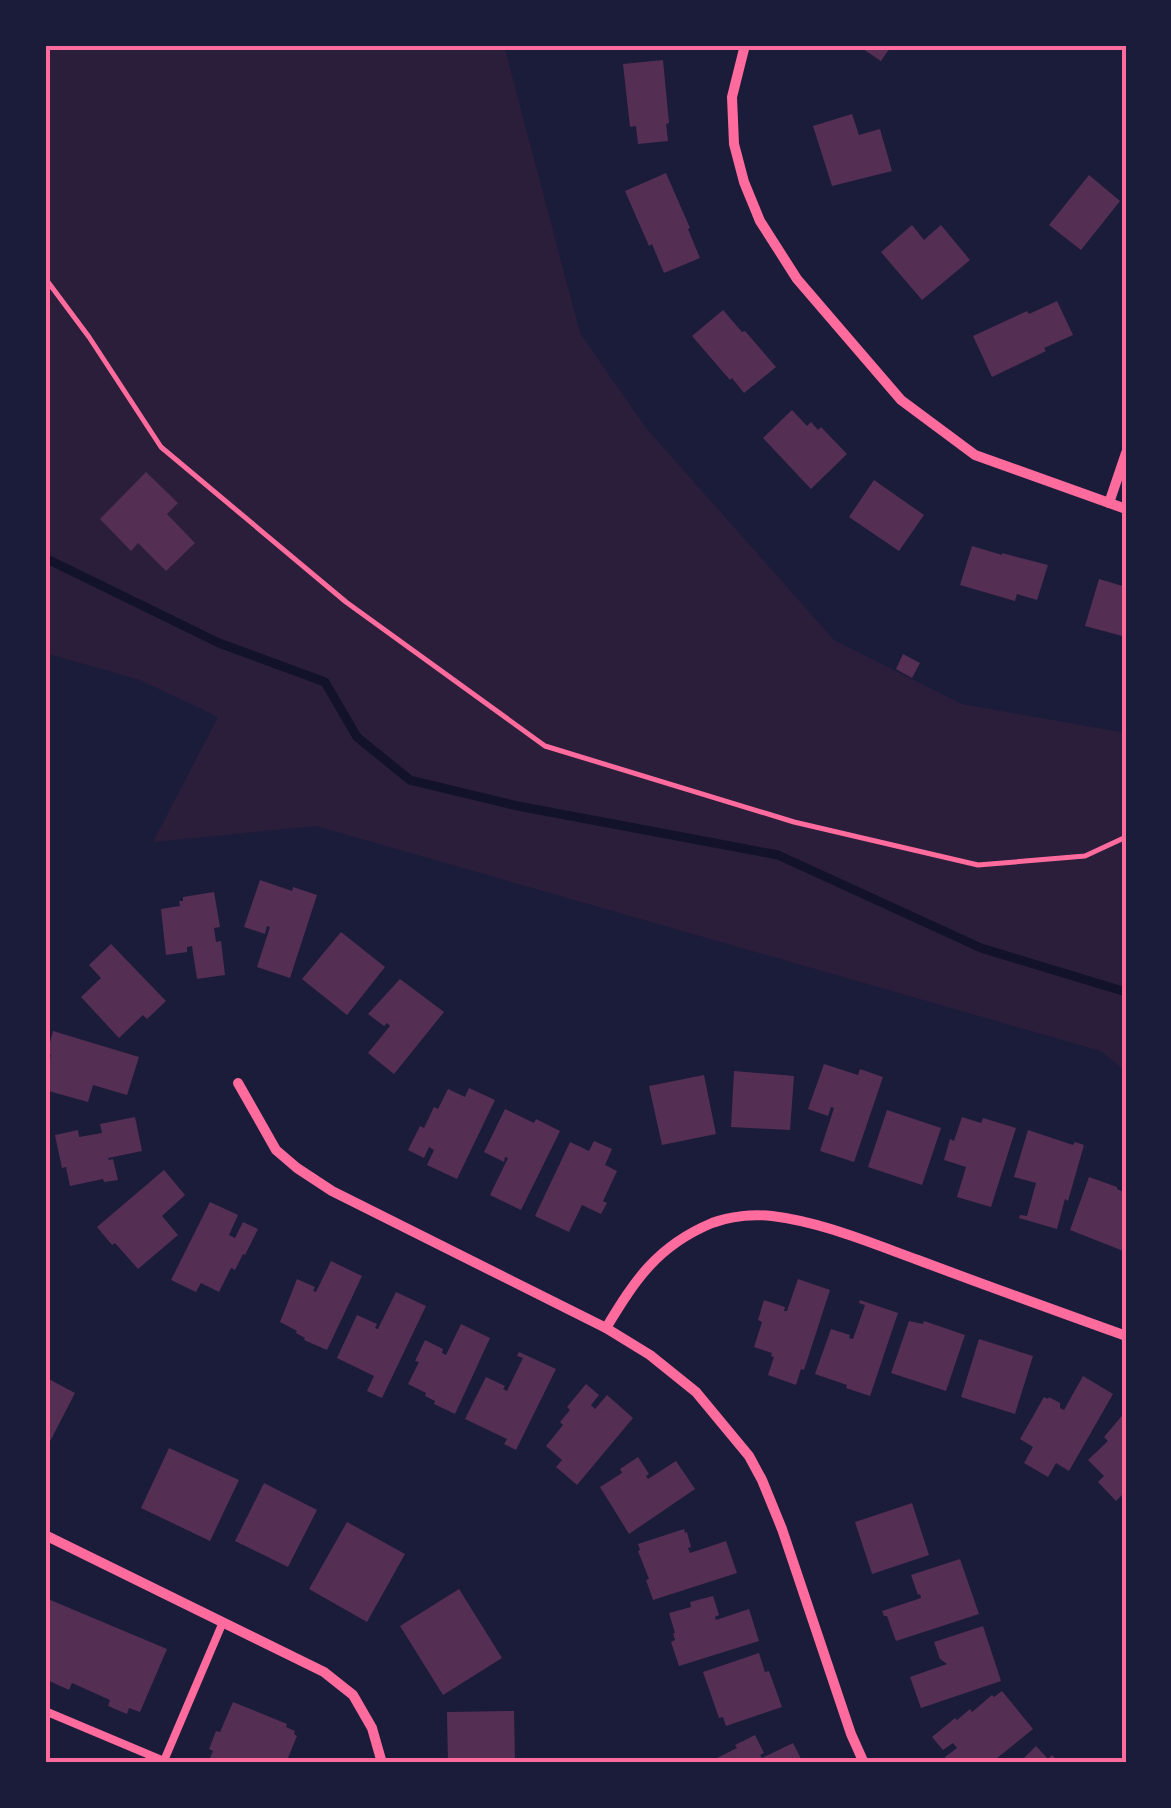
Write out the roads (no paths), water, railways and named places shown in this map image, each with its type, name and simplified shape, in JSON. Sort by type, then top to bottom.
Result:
[{"type":"street","points":[[745,45],[732,96],[734,144],[760,221],[797,279],[901,400],[975,455],[1126,509]]},
{"type":"street","points":[[1109,503],[1126,454]]},
{"type":"street","points":[[238,1083],[276,1150],[332,1192],[606,1328],[650,1355],[696,1392],[749,1456],[762,1480],[864,1763]]},
{"type":"street","points":[[606,1328],[656,1257],[714,1222],[756,1215],[835,1230],[1126,1336]]},
{"type":"street","points":[[45,1535],[324,1672],[353,1695],[372,1728],[382,1763]]},
{"type":"lane","points":[[45,1712],[164,1762],[223,1622]]},
{"type":"waterway","points":[[45,558],[219,643],[325,682],[357,737],[410,780],[518,806],[778,855],[981,948],[1126,992]]}]
